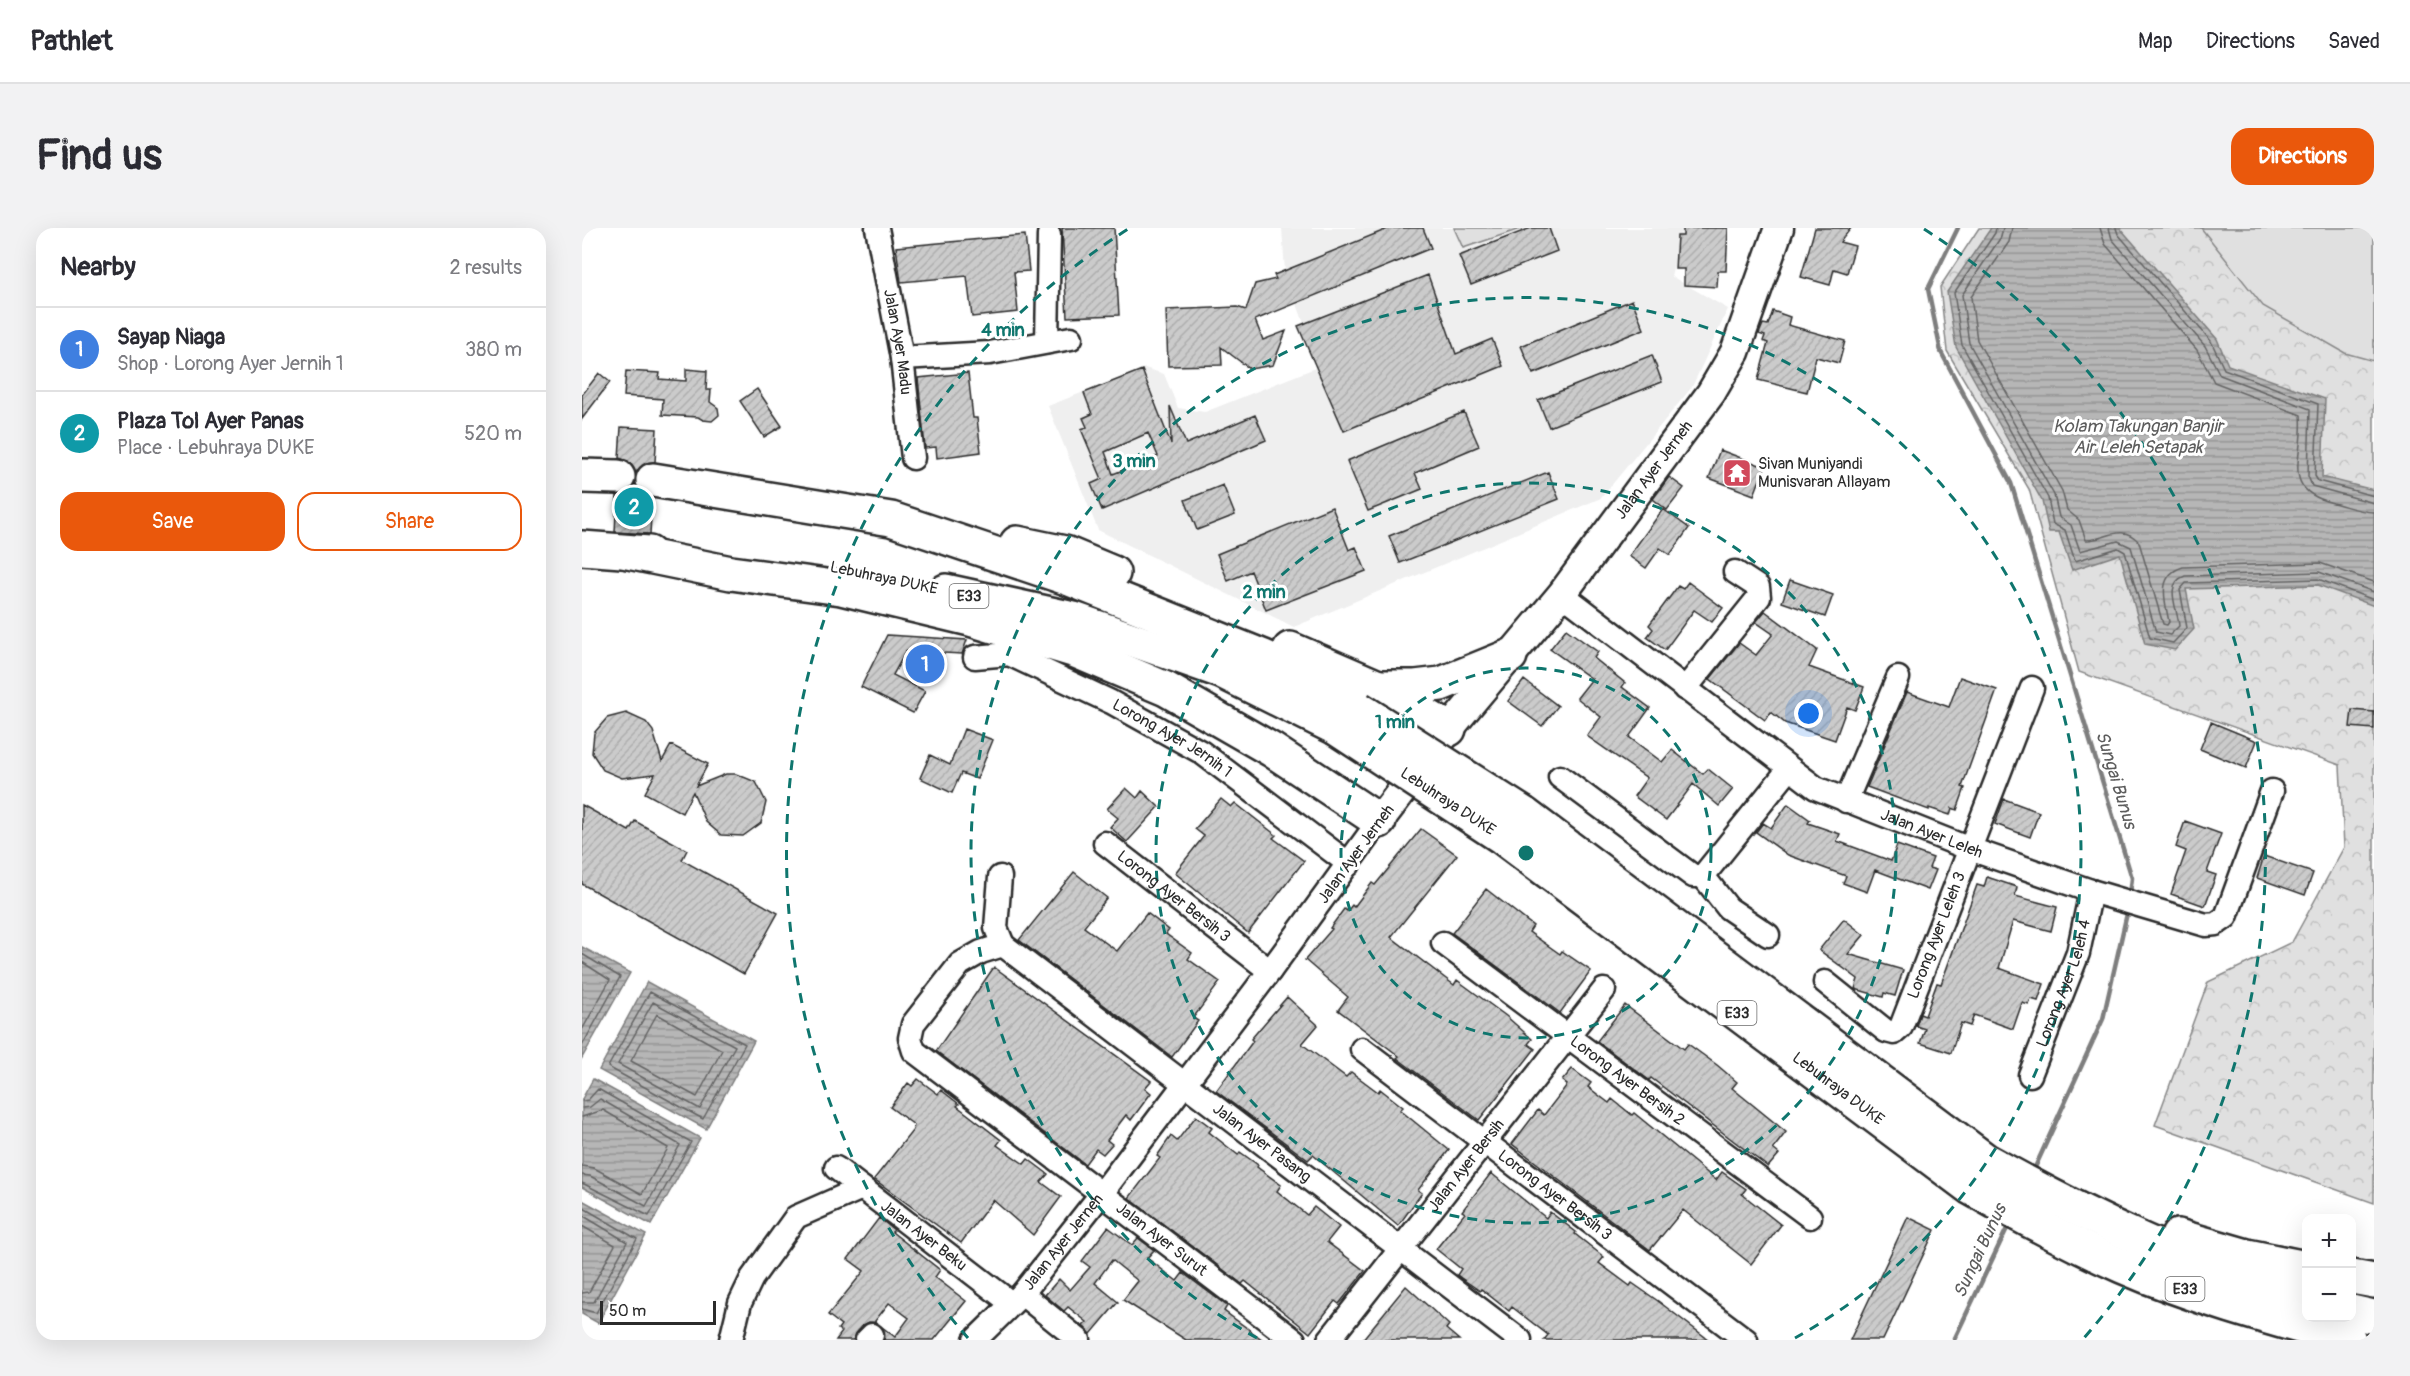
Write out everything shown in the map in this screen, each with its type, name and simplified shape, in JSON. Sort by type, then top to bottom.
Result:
[{"type":"highway","points":[[582,476],[618,477]]},
{"type":"highway","name":"Lebuhraya DUKE","points":[[653,480],[891,519],[1066,578],[1253,653],[1357,708],[1978,1174],[2028,1220],[2123,1267],[2242,1310],[2349,1340]]},
{"type":"highway","name":"Lebuhraya DUKE","points":[[582,548],[818,563],[1074,619],[1221,671],[1357,708]]},
{"type":"highway","points":[[628,552],[731,573],[841,588],[970,619],[1076,651],[1166,689],[1272,750],[1379,821]]},
{"type":"highway","points":[[1357,708],[1415,687],[1441,684],[1510,656]]},
{"type":"highway","points":[[1357,708],[1449,729]]},
{"type":"highway","name":"Lebuhraya DUKE","points":[[1978,1174],[2040,1190],[2180,1258],[2250,1285],[2302,1299]]},
{"type":"highway","points":[[2083,1210],[2247,1256],[2302,1267]]},
{"type":"highway","points":[[2123,1267],[2198,1312],[2273,1340]]},
{"type":"highway","points":[[2356,1278],[2374,1281]]},
{"type":"highway","points":[[2356,1313],[2374,1317]]},
{"type":"main road","name":"Jalan Ayer Jerneh","points":[[1379,821],[1449,729],[1562,594],[1711,393],[1735,352],[1779,228]]},
{"type":"street","name":"Jalan Ayer Madu","points":[[877,228],[902,358],[913,458]]},
{"type":"street","points":[[1047,342],[1049,234]]},
{"type":"street","points":[[902,358],[990,353],[1071,338]]},
{"type":"street","points":[[1685,689],[1759,597],[1758,587],[1735,572]]},
{"type":"street","name":"Jalan Ayer Leleh","points":[[1562,594],[1816,788],[1970,849],[2117,900],[2206,925],[2216,924],[2226,917],[2272,792]]},
{"type":"street","name":"Lorong Ayer Jernih 1","points":[[975,657],[1009,654],[1111,702],[1201,752],[1349,864]]},
{"type":"street","points":[[1846,801],[1898,678]]},
{"type":"street","name":"Lorong Ayer Leleh 3","points":[[1825,982],[1886,1031],[1894,1033],[1901,1027],[2032,688]]},
{"type":"street","points":[[1703,876],[1789,769]]},
{"type":"street","points":[[1560,777],[1693,876],[1703,876]]},
{"type":"street","name":"Jalan Ayer Jerneh","points":[[975,1340],[1016,1299],[1102,1193],[1270,971],[1379,821]]},
{"type":"street","name":"Lorong Ayer Bersih 3","points":[[1105,843],[1270,971]]},
{"type":"street","points":[[1703,876],[1728,908],[1768,935]]},
{"type":"street","points":[[1000,877],[996,928],[1003,945]]},
{"type":"street","name":"Lorong Ayer Leleh 4","points":[[2030,1075],[2078,953],[2091,891]]},
{"type":"street","name":"Lorong Ayer Bersih 2","points":[[1443,943],[1810,1217]]},
{"type":"street","name":"Jalan Ayer Surut","points":[[1003,945],[981,952],[960,964],[913,1024],[910,1038],[914,1051],[1294,1340]]},
{"type":"street","name":"Jalan Ayer Pasang","points":[[1003,945],[1520,1340]]},
{"type":"street","name":"Jalan Ayer Bersih","points":[[1329,1340],[1604,990]]},
{"type":"street","name":"Lorong Ayer Bersih 3","points":[[1362,1049],[1746,1340]]},
{"type":"street","name":"Jalan Ayer Beku","points":[[836,1168],[1016,1299],[1079,1340]]},
{"type":"street","points":[[731,1340],[740,1304],[752,1278],[796,1217],[862,1188]]},
{"type":"shaded area","points":[[1282,228],[1683,228],[1671,276],[1728,309],[1692,387],[1601,498],[1294,627],[1098,530],[1048,406],[1145,368],[1164,374],[1178,408],[1205,412],[1320,366],[1285,272]]},
{"type":"green space","points":[[1454,228],[1523,228],[1463,248]]},
{"type":"green space","points":[[1979,228],[2374,228],[2374,1203],[2155,1125],[2208,982],[2292,942],[2344,847],[2340,765],[2079,672],[2029,489],[1947,351],[1940,287]]},
{"type":"green space","points":[[2201,228],[2374,228],[2374,361],[2345,353],[2263,306]]},
{"type":"water","name":"Kolam Takungan Banjir Air Leleh Setapak","points":[[1991,228],[2120,228],[2217,339],[2228,365],[2325,399],[2322,477],[2374,490],[2374,606],[2318,585],[2186,589],[2194,629],[2175,650],[2145,644],[2120,554],[2072,570],[2059,532],[2049,532],[2042,501],[1956,347],[1947,292]]},
{"type":"water","points":[[582,947],[630,973],[582,1058]]},
{"type":"water","points":[[647,982],[754,1041],[706,1129],[599,1070]]},
{"type":"water","points":[[593,1079],[700,1138],[651,1225],[582,1187],[582,1099]]},
{"type":"water","points":[[582,1200],[646,1235],[598,1323],[582,1314]]},
{"type":"building","points":[[1062,228],[1114,228],[1119,315],[1067,317]]},
{"type":"building","points":[[1390,228],[1423,228],[1431,248],[1255,320],[1263,340],[1286,331],[1273,365],[1250,369],[1221,347],[1222,365],[1168,366],[1166,310],[1237,307],[1246,310],[1255,284],[1276,279],[1274,275]]},
{"type":"building","points":[[1531,228],[1549,228],[1557,251],[1471,285],[1459,256]]},
{"type":"building","points":[[1683,228],[1728,228],[1726,271],[1718,271],[1717,287],[1684,285],[1684,269],[1675,269],[1677,236],[1683,236]]},
{"type":"building","points":[[1815,228],[1851,228],[1840,242],[1855,246],[1847,273],[1834,269],[1830,285],[1801,277]]},
{"type":"building","points":[[1025,235],[1029,271],[1014,272],[1018,312],[972,317],[967,276],[901,282],[896,247]]},
{"type":"building","points":[[1428,275],[1456,354],[1492,339],[1503,366],[1344,431],[1298,326]]},
{"type":"building","points":[[1632,300],[1644,329],[1533,374],[1521,346]]},
{"type":"building","points":[[1773,311],[1790,317],[1788,325],[1845,341],[1839,363],[1816,357],[1807,392],[1758,380],[1768,343],[1763,341],[1765,336],[1759,334],[1763,324],[1768,325]]},
{"type":"building","points":[[1652,355],[1662,382],[1549,427],[1538,400]]},
{"type":"building","points":[[686,369],[707,371],[706,390],[711,390],[710,402],[718,408],[719,415],[712,421],[698,417],[662,415],[663,399],[624,396],[626,371],[660,373],[659,379],[686,381]]},
{"type":"building","points":[[1142,370],[1171,444],[1170,406],[1186,444],[1255,415],[1266,440],[1102,510],[1091,484],[1102,479],[1081,429],[1087,427],[1083,418],[1092,414],[1084,393]],"holes":[[[1148,433],[1158,456],[1113,474],[1105,452]]]},
{"type":"building","points":[[599,373],[610,382],[582,419],[582,395]]},
{"type":"building","points":[[968,373],[973,418],[977,418],[981,452],[937,458],[936,447],[925,448],[918,378]]},
{"type":"building","points":[[757,389],[782,426],[764,437],[740,401]]},
{"type":"building","points":[[1464,412],[1479,446],[1415,473],[1422,489],[1368,511],[1347,461]]},
{"type":"building","points":[[621,427],[657,429],[655,462],[646,463],[636,474],[628,461],[619,458]]},
{"type":"building","name":"Sivan Muniyandi Munisvaran Allayam","points":[[1720,450],[1765,467],[1754,495],[1709,478]]},
{"type":"building","points":[[1548,472],[1559,499],[1400,563],[1389,536]]},
{"type":"building","points":[[1669,477],[1684,488],[1667,510],[1653,499]]},
{"type":"building","points":[[635,483],[641,494],[652,499],[650,534],[615,532],[617,496],[627,493]]},
{"type":"building","points":[[1223,485],[1235,515],[1197,530],[1185,500]]},
{"type":"building","points":[[1332,507],[1349,550],[1356,547],[1366,571],[1266,610],[1251,571],[1228,581],[1217,554]]},
{"type":"building","points":[[1663,509],[1689,528],[1670,555],[1660,548],[1646,568],[1629,556]]},
{"type":"building","points":[[1790,580],[1833,595],[1825,617],[1782,602]]},
{"type":"building","points":[[1688,582],[1723,608],[1712,622],[1694,610],[1665,650],[1647,637],[1653,629],[1649,625],[1678,586],[1683,589]]},
{"type":"building","points":[[1765,611],[1817,650],[1809,667],[1864,687],[1855,710],[1847,707],[1835,740],[1785,723],[1771,712],[1765,720],[1710,679],[1739,643],[1756,655],[1773,634],[1756,622]]},
{"type":"building","points":[[1566,629],[1598,652],[1594,658],[1625,683],[1622,687],[1650,708],[1629,737],[1662,762],[1672,750],[1703,774],[1708,769],[1733,789],[1719,806],[1693,784],[1666,820],[1634,796],[1647,778],[1587,736],[1601,717],[1577,698],[1592,679],[1550,649]]},
{"type":"building","points":[[887,635],[967,640],[962,654],[906,651],[893,675],[925,691],[913,713],[861,687]]},
{"type":"building","points":[[1960,677],[1997,690],[1962,787],[1965,788],[1957,810],[1952,808],[1950,815],[1929,808],[1929,810],[1867,787],[1907,692],[1949,707]]},
{"type":"building","points":[[1524,680],[1558,706],[1542,726],[1508,701]]},
{"type":"building","points":[[2352,710],[2374,712],[2374,729],[2350,727]]},
{"type":"building","points":[[626,713],[646,722],[653,731],[662,761],[671,745],[708,764],[696,786],[726,774],[736,774],[756,782],[766,802],[761,823],[743,836],[721,835],[706,822],[693,792],[682,813],[645,793],[655,774],[622,778],[603,770],[592,753],[594,733],[607,718]]},
{"type":"building","points":[[2211,722],[2257,741],[2246,768],[2200,749]]},
{"type":"building","points":[[964,729],[993,740],[977,779],[961,773],[952,793],[920,778],[930,755],[950,765]]},
{"type":"building","points":[[1126,788],[1137,798],[1142,791],[1159,807],[1127,842],[1110,827],[1118,818],[1107,809]]},
{"type":"building","points":[[1221,799],[1231,807],[1235,803],[1276,835],[1273,838],[1304,861],[1248,933],[1175,873],[1204,836],[1195,829]]},
{"type":"building","points":[[2004,799],[2039,812],[2030,837],[1995,824]]},
{"type":"building","points":[[1788,804],[1810,820],[1808,823],[1840,834],[1837,841],[1891,861],[1897,845],[1933,858],[1929,868],[1936,870],[1928,890],[1875,870],[1867,892],[1843,883],[1846,876],[1788,855],[1756,832],[1763,823],[1771,828]]},
{"type":"building","points":[[582,805],[629,831],[635,821],[687,850],[682,860],[778,913],[744,974],[582,884]]},
{"type":"building","points":[[2185,821],[2221,834],[2207,872],[2216,875],[2205,906],[2171,894],[2186,851],[2176,847]]},
{"type":"building","points":[[1421,829],[1457,855],[1391,937],[1454,985],[1457,980],[1506,1016],[1532,1039],[1528,1044],[1535,1049],[1479,1120],[1338,1010],[1348,997],[1305,960],[1332,929],[1330,928],[1344,909],[1347,911],[1352,905],[1354,907],[1372,883],[1375,885]]},
{"type":"building","points":[[2264,856],[2313,873],[2305,895],[2257,878]]},
{"type":"building","points":[[1074,872],[1107,898],[1084,927],[1117,951],[1147,913],[1169,930],[1166,934],[1192,953],[1188,959],[1220,982],[1193,1018],[1198,1021],[1172,1057],[1019,940]]},
{"type":"building","points":[[1987,877],[2017,887],[2015,896],[2057,907],[2051,931],[2013,921],[1999,968],[2044,984],[2038,1001],[2031,999],[2029,1005],[2022,1003],[2013,1029],[1974,1015],[1970,1026],[1961,1023],[1951,1053],[1920,1043],[1925,1029],[1916,1026],[1920,1014],[1925,1016],[1937,983],[1941,984],[1977,885],[1984,887]]},
{"type":"building","points":[[1486,889],[1533,926],[1529,932],[1560,954],[1562,951],[1591,971],[1560,1013],[1452,933]]},
{"type":"building","points":[[1844,919],[1864,935],[1848,954],[1903,970],[1895,996],[1884,993],[1883,997],[1855,989],[1858,979],[1819,950]]},
{"type":"building","points":[[994,967],[1151,1081],[1145,1088],[1151,1093],[1131,1120],[1126,1115],[1107,1140],[1112,1144],[1103,1154],[1096,1149],[1085,1164],[936,1051]]},
{"type":"building","points":[[1287,997],[1318,1025],[1302,1044],[1346,1077],[1351,1072],[1378,1092],[1380,1089],[1403,1107],[1400,1110],[1449,1150],[1418,1190],[1422,1193],[1398,1226],[1313,1155],[1308,1160],[1216,1091],[1253,1041],[1251,1039]]},
{"type":"building","points":[[1625,1005],[1684,1049],[1688,1044],[1717,1065],[1737,1082],[1732,1088],[1786,1132],[1773,1149],[1779,1154],[1768,1167],[1651,1078],[1649,1080],[1597,1041]]},
{"type":"building","points":[[1572,1069],[1591,1083],[1588,1087],[1609,1103],[1612,1099],[1632,1115],[1634,1113],[1716,1180],[1722,1172],[1746,1189],[1742,1194],[1781,1225],[1751,1264],[1683,1210],[1650,1250],[1512,1144],[1538,1110],[1544,1115],[1567,1085],[1562,1081]]},
{"type":"building","points":[[918,1079],[938,1094],[941,1090],[959,1104],[957,1106],[1001,1140],[997,1145],[1024,1164],[1028,1159],[1048,1174],[1041,1182],[1061,1197],[1033,1235],[993,1200],[961,1243],[874,1179],[913,1130],[914,1125],[890,1107],[908,1083],[912,1086]]},
{"type":"building","points":[[1196,1116],[1212,1128],[1209,1132],[1238,1155],[1240,1152],[1258,1165],[1257,1167],[1281,1185],[1277,1191],[1307,1215],[1314,1207],[1339,1227],[1327,1242],[1365,1271],[1339,1304],[1335,1301],[1310,1333],[1245,1281],[1242,1284],[1129,1198],[1160,1158],[1157,1156],[1171,1136],[1177,1141]]},
{"type":"building","points":[[1491,1173],[1546,1218],[1550,1212],[1576,1232],[1575,1234],[1604,1257],[1599,1263],[1630,1286],[1632,1283],[1658,1301],[1709,1340],[1544,1340],[1548,1335],[1512,1307],[1509,1311],[1481,1289],[1480,1291],[1457,1275],[1461,1269],[1436,1249],[1465,1213],[1462,1211]]},
{"type":"building","points":[[1908,1217],[1935,1230],[1883,1340],[1850,1340]]},
{"type":"building","points":[[879,1218],[894,1230],[892,1232],[940,1270],[935,1277],[966,1301],[934,1340],[884,1340],[882,1327],[895,1337],[909,1318],[889,1303],[875,1321],[878,1323],[869,1322],[863,1325],[854,1340],[836,1340],[842,1332],[838,1329],[841,1325],[828,1315],[864,1271],[848,1259]]},
{"type":"building","points":[[1108,1227],[1132,1245],[1138,1238],[1154,1250],[1147,1258],[1177,1281],[1183,1273],[1227,1306],[1224,1311],[1263,1340],[1186,1340],[1123,1300],[1138,1281],[1112,1260],[1095,1283],[1118,1302],[1091,1334],[1083,1326],[1087,1322],[1068,1307],[1064,1311],[1045,1295],[1059,1279],[1070,1290],[1090,1267],[1082,1261]]},
{"type":"building","points":[[1406,1286],[1449,1325],[1446,1329],[1459,1340],[1362,1340]]},
{"type":"waterway","name":"Sungai Bunus","points":[[1958,228],[1928,289],[1941,352],[2011,483],[2132,878],[2130,895]]},
{"type":"waterway","name":"Sungai Bunus","points":[[2032,1174],[2103,1019],[2128,909]]},
{"type":"waterway","name":"Sungai Bunus","points":[[1954,1340],[2010,1222]]},
{"type":"place","name":"Sivan Muniyandi Munisvaran Allayam","points":[[1737,473]]},
{"type":"place","name":"Plaza Tol Ayer Panas","points":[[634,507]]},
{"type":"place","name":"Sayap Niaga","points":[[925,664]]}]
